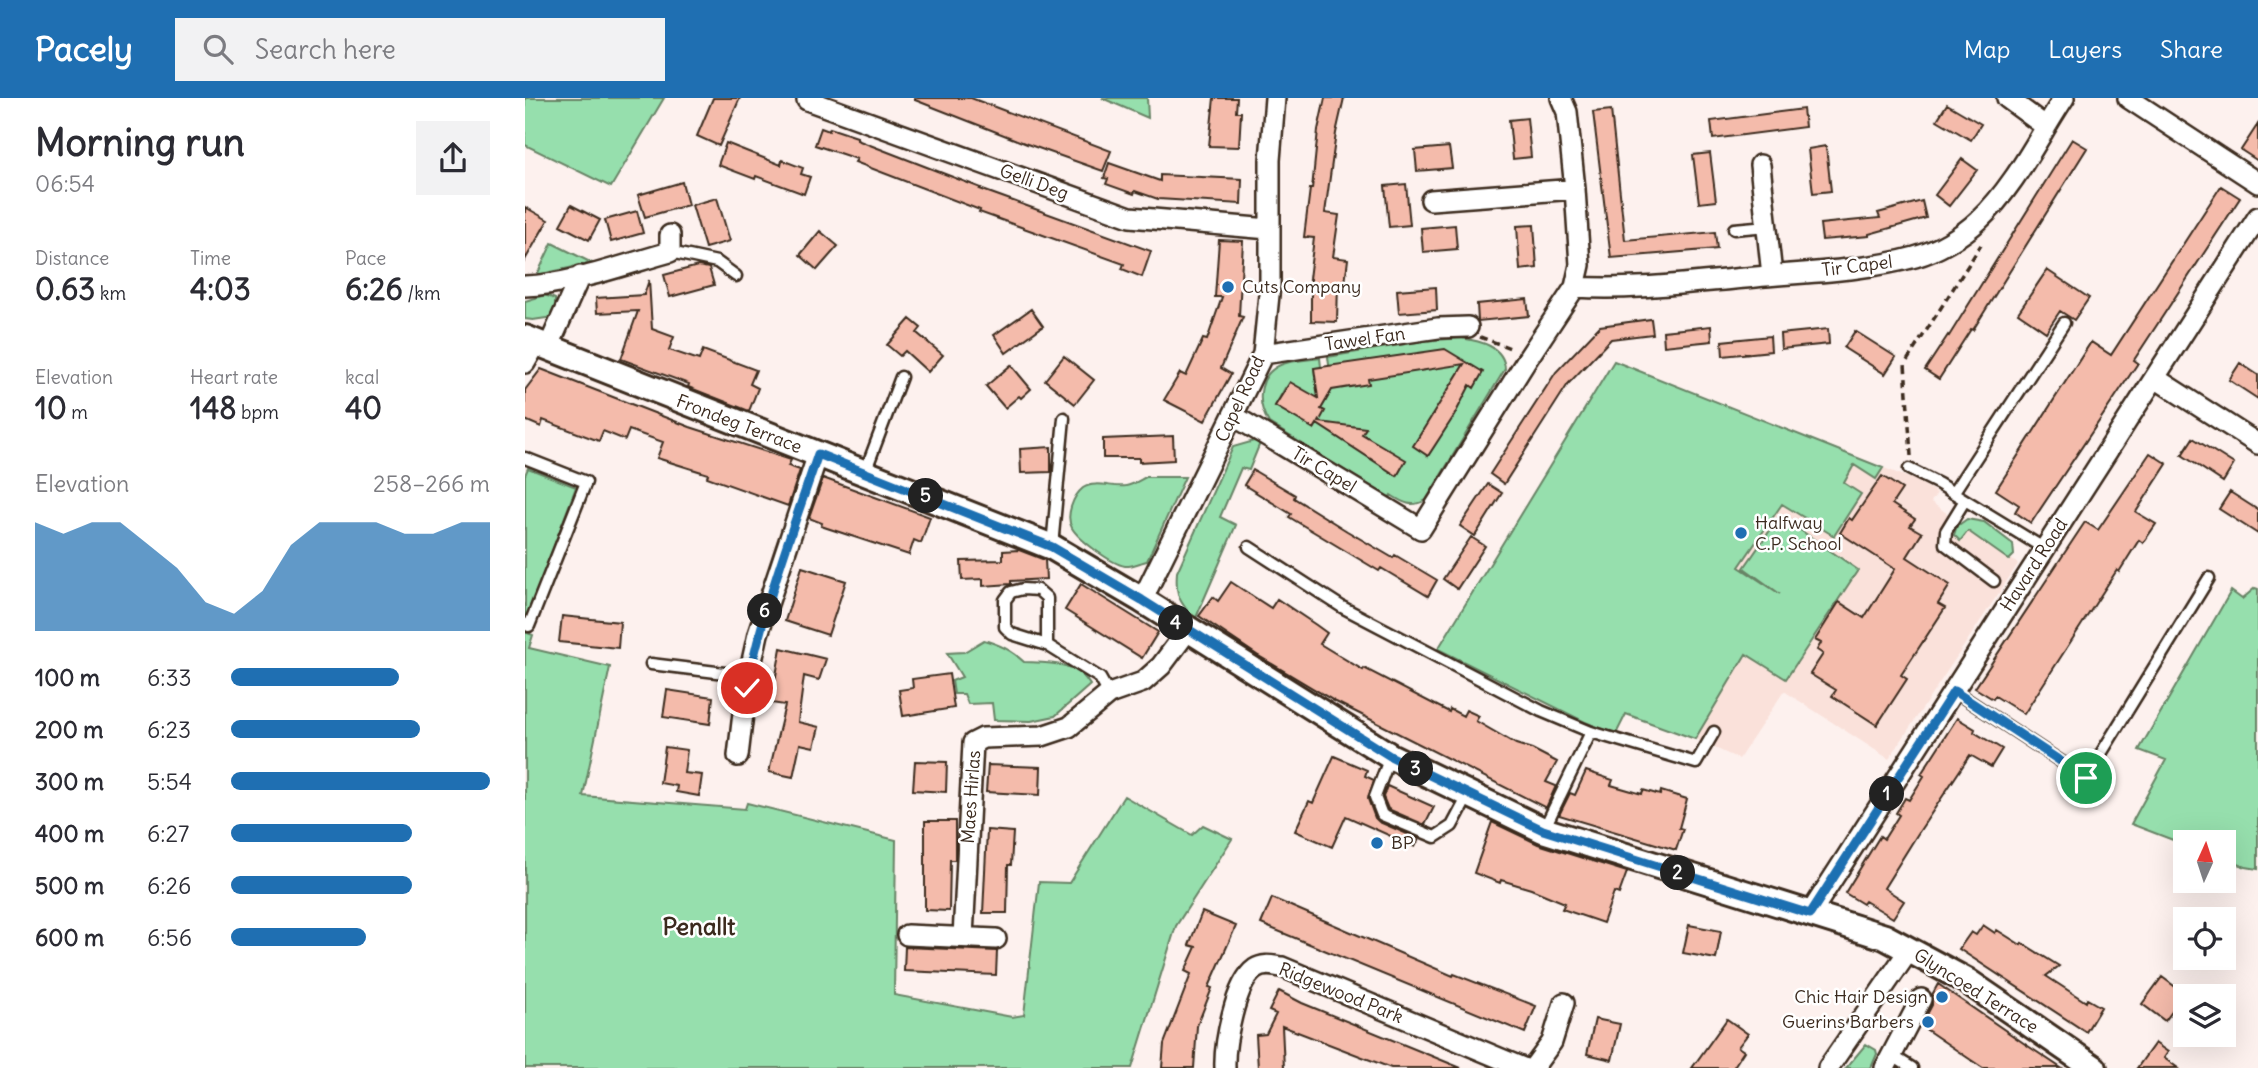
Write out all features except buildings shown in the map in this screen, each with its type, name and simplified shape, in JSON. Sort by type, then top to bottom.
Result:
[{"type":"street","name":"Capel Road","points":[[1142,600],[1263,354],[1270,285],[1270,160],[1275,98]]},
{"type":"street","name":"Tir Capel","points":[[1234,416],[1421,529],[1575,287],[1580,265],[1575,189],[1567,112],[1561,98]]},
{"type":"street","points":[[2007,98],[2045,126]]},
{"type":"street","name":"Tir Capel","points":[[1575,287],[1607,289],[1772,275],[1872,266],[1916,257],[1945,245],[1978,221],[2002,195],[2064,98]]},
{"type":"street","points":[[2129,98],[2258,183]]},
{"type":"street","name":"Gelli Deg","points":[[807,100],[1130,217],[1269,229]]},
{"type":"street","points":[[1760,165],[1772,275]]},
{"type":"street","points":[[1431,200],[1575,189]]},
{"type":"street","name":"Havard Road","points":[[1810,914],[2258,217]]},
{"type":"street","points":[[525,286],[580,276],[670,244]]},
{"type":"street","points":[[533,348],[580,276]]},
{"type":"street","name":"Tawel Fan","points":[[1263,354],[1437,328],[1473,332]]},
{"type":"street","name":"Frondeg Terrace","points":[[533,348],[865,472],[1052,547],[1142,600],[1390,756],[1469,795]]},
{"type":"street","points":[[2155,378],[2258,444]]},
{"type":"street","points":[[738,756],[749,676],[771,591],[818,454]]},
{"type":"street","name":"Maes Hirlas","points":[[963,937],[974,743],[983,738],[1042,736],[1069,727],[1109,694],[1143,682],[1161,666],[1188,630]]},
{"type":"street","name":"Glyncoed Terrace","points":[[1469,795],[1543,830],[1885,937],[1967,981],[2094,1068]]},
{"type":"street","points":[[907,935],[996,939]]},
{"type":"street","points":[[1828,1068],[1910,949]]},
{"type":"street","name":"Ridgewood Park","points":[[1225,1068],[1225,1045],[1229,1025],[1245,981],[1255,969],[1267,965],[1282,967],[1523,1068]]},
{"type":"street","points":[[1885,1056],[1921,999]]},
{"type":"street","points":[[1532,1068],[1552,1042],[1564,1003]]},
{"type":"lane","points":[[1734,229],[1766,226]]},
{"type":"lane","points":[[670,244],[717,262],[736,276]]},
{"type":"lane","points":[[1953,492],[2064,323]]},
{"type":"lane","points":[[865,472],[901,377]]},
{"type":"lane","points":[[1052,547],[1064,418]]},
{"type":"lane","points":[[525,458],[586,482],[529,626],[525,624]]},
{"type":"lane","points":[[1910,464],[2045,549]]},
{"type":"lane","points":[[1965,500],[1946,531],[1945,544],[1994,581]]},
{"type":"lane","points":[[1249,548],[1342,607],[1541,712],[1591,732],[1696,763],[1714,732]]},
{"type":"lane","points":[[1954,691],[2086,778],[2209,578]]},
{"type":"lane","points":[[1047,645],[1047,598],[1038,590],[1023,589],[1011,592],[1005,600],[1005,627],[1012,634],[1047,645],[1100,678],[1109,694]]},
{"type":"lane","points":[[651,664],[749,676]]},
{"type":"lane","points":[[1543,830],[1591,732]]},
{"type":"lane","points":[[1390,756],[1375,797],[1382,815],[1435,837],[1452,826],[1469,795]]},
{"type":"lane","points":[[1885,1056],[1912,1068]]},
{"type":"path","points":[[1910,464],[1905,364],[1986,237]]},
{"type":"path","points":[[1473,332],[1528,358]]},
{"type":"shaded area","name":"Halfway C.P. School","points":[[1614,361],[1917,481],[1937,493],[1931,502],[2018,564],[1889,759],[1784,691],[1739,759],[1695,739],[1626,714],[1616,734],[1585,722],[1438,649]]},
{"type":"green space","points":[[525,98],[664,98],[611,187],[525,145]]},
{"type":"green space","points":[[1102,98],[1147,98],[1148,118]]},
{"type":"green space","points":[[552,243],[592,263],[537,275]]},
{"type":"green space","points":[[545,295],[555,299],[553,317],[525,319],[525,301]]},
{"type":"green space","points":[[1461,338],[1483,343],[1496,350],[1504,361],[1505,369],[1426,500],[1408,504],[1391,495],[1389,498],[1269,423],[1262,405],[1262,388],[1270,373],[1277,367],[1290,362],[1320,358],[1321,367],[1314,368],[1316,383],[1331,380],[1328,357],[1423,341]],"holes":[[[1285,388],[1325,402],[1321,409],[1324,411],[1315,428],[1275,406]]]},
{"type":"green space","name":"Halfway C.P. School","points":[[1614,361],[1883,468],[1876,479],[1854,465],[1844,483],[1861,494],[1834,536],[1782,504],[1739,567],[1780,594],[1744,568],[1780,516],[1858,570],[1786,679],[1746,654],[1695,739],[1626,714],[1616,734],[1585,722],[1438,649]]},
{"type":"green space","points":[[1254,441],[1260,443],[1249,470],[1241,468],[1220,517],[1236,525],[1195,620],[1180,599],[1177,572],[1233,447]]},
{"type":"green space","points":[[528,468],[576,487],[527,618],[525,475]]},
{"type":"green space","points":[[1146,477],[1185,477],[1147,561],[1125,566],[1104,556],[1081,539],[1070,523],[1071,506],[1076,496],[1088,486],[1126,486]]},
{"type":"green space","points":[[1967,519],[1984,522],[2013,544],[2014,555],[2009,560],[1968,531],[1960,541],[1954,535],[1958,522],[1960,524]]},
{"type":"green space","points":[[2255,588],[2258,589],[2258,869],[2237,864],[2237,830],[2173,830],[2173,840],[2131,824],[2166,760],[2139,750],[2231,591],[2242,599]]},
{"type":"green space","points":[[525,632],[533,635],[529,648],[610,667],[583,796],[745,809],[747,803],[896,840],[894,995],[1012,1017],[1024,1015],[1039,882],[1069,883],[1124,796],[1192,835],[1203,825],[1232,839],[1176,926],[1132,1068],[525,1068]]},
{"type":"green space","points":[[984,640],[1006,648],[1024,662],[1069,667],[1084,677],[1090,685],[1055,716],[1031,721],[994,720],[992,703],[968,704],[964,694],[954,694],[952,681],[962,677],[947,653],[964,652]]},
{"type":"green space","points":[[1866,1044],[1876,1050],[1877,1054],[1871,1068],[1846,1068]]},
{"type":"place","name":"Cuts Company","points":[[1228,287]]},
{"type":"place","name":"Halfway C.P. School","points":[[1741,533]]},
{"type":"place","name":"BP","points":[[1377,843]]},
{"type":"place","name":"Chic Hair Design","points":[[1942,997]]},
{"type":"place","name":"Guerins Barbers","points":[[1928,1022]]},
{"type":"district","name":"Penallt","points":[[699,927]]},
{"type":"route","points":[[747,688],[758,634],[771,591],[818,454],[998,523],[1052,547],[1142,600],[1390,756],[1543,830],[1810,914],[1954,691],[2086,778]]}]
